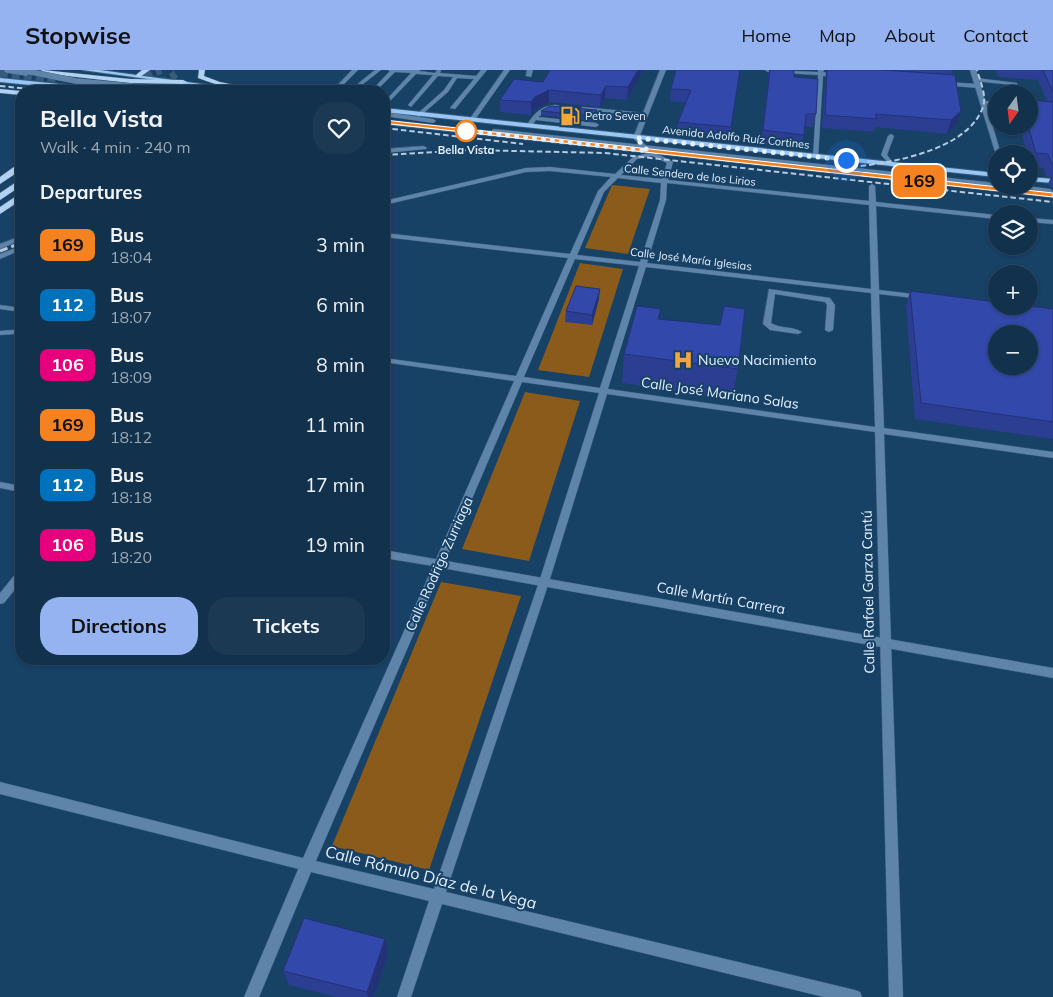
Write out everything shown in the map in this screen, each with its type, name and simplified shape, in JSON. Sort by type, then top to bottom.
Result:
[{"type":"highway","points":[[138,76],[147,70]]},
{"type":"highway","points":[[202,70],[200,77],[208,82],[225,85]]},
{"type":"highway","points":[[42,72],[130,81],[184,82]]},
{"type":"highway","points":[[0,91],[15,92]]},
{"type":"highway","points":[[0,181],[15,170]]},
{"type":"highway","points":[[0,197],[15,186]]},
{"type":"highway","points":[[0,211],[15,200]]},
{"type":"main road","points":[[85,70],[206,85]]},
{"type":"main road","points":[[0,80],[49,85]]},
{"type":"main road","name":"Avenida Adolfo Ruíz Cortines","points":[[390,111],[593,133],[645,146],[816,157],[988,175]]},
{"type":"main road","name":"Avenida Adolfo Ruíz Cortines","points":[[390,123],[645,146],[1051,188]]},
{"type":"main road","points":[[1038,183],[1051,188]]},
{"type":"street","points":[[8,70],[60,81],[100,85]]},
{"type":"street","points":[[21,70],[76,81],[119,85]]},
{"type":"street","points":[[340,85],[355,70]]},
{"type":"street","points":[[359,85],[378,70]]},
{"type":"street","points":[[379,85],[393,70],[438,72],[476,78]]},
{"type":"street","points":[[453,108],[484,70]]},
{"type":"street","points":[[472,120],[507,70]]},
{"type":"street","points":[[645,146],[645,115],[663,70]]},
{"type":"street","points":[[768,70],[820,72],[840,76]]},
{"type":"street","points":[[973,70],[995,145]]},
{"type":"street","points":[[390,99],[416,71]]},
{"type":"street","points":[[411,105],[438,72]]},
{"type":"street","points":[[816,157],[820,72]]},
{"type":"street","points":[[420,115],[446,91],[456,76]]},
{"type":"street","points":[[938,83],[1015,85]]},
{"type":"street","points":[[983,103],[988,103]]},
{"type":"street","points":[[529,126],[544,108],[569,108]]},
{"type":"street","points":[[577,108],[645,115]]},
{"type":"street","points":[[593,133],[602,111]]},
{"type":"street","points":[[390,117],[431,123]]},
{"type":"street","points":[[534,118],[596,125]]},
{"type":"street","points":[[495,130],[988,184]]},
{"type":"street","points":[[891,136],[884,155],[892,165]]},
{"type":"street","points":[[645,146],[988,180]]},
{"type":"street","points":[[404,997],[544,582],[602,390],[663,200],[664,182],[670,162],[645,146]]},
{"type":"street","name":"Calle Rodrigo Zurriaga","points":[[251,997],[601,191],[645,146]]},
{"type":"street","points":[[390,151],[424,148]]},
{"type":"street","name":"Calle Sendero de los Lirios","points":[[390,203],[526,170],[550,169],[988,215]]},
{"type":"street","name":"Calle Rafael Garza Cantú","points":[[872,186],[896,997]]},
{"type":"street","points":[[1038,186],[1051,188]]},
{"type":"street","points":[[1038,187],[1051,188]]},
{"type":"street","points":[[1038,221],[1053,222]]},
{"type":"street","name":"Calle José María Iglesias","points":[[390,236],[931,298]]},
{"type":"street","points":[[0,247],[15,241]]},
{"type":"street","points":[[0,257],[15,251]]},
{"type":"street","points":[[774,280],[767,324],[773,328],[798,332]]},
{"type":"street","points":[[772,291],[827,300],[831,305],[829,330]]},
{"type":"street","points":[[0,307],[15,309]]},
{"type":"street","points":[[0,333],[15,332]]},
{"type":"street","name":"Calle José Mariano Salas","points":[[390,361],[1053,455]]},
{"type":"street","points":[[0,485],[15,488]]},
{"type":"street","name":"Calle Martín Carrera","points":[[390,555],[1053,673]]},
{"type":"street","points":[[0,600],[15,582]]},
{"type":"street","name":"Calle Rómulo Díaz de la Vega","points":[[0,788],[307,865],[855,997]]},
{"type":"shaded area","points":[[612,185],[650,189],[628,254],[585,248]]},
{"type":"shaded area","points":[[580,263],[623,269],[589,377],[538,370]]},
{"type":"shaded area","points":[[525,392],[580,401],[529,561],[462,549]]},
{"type":"shaded area","points":[[441,582],[521,596],[429,870],[332,846]]},
{"type":"building","points":[[550,70],[638,70],[628,87],[606,86],[601,95],[549,90],[535,97],[531,102],[500,100],[514,79],[543,82]]},
{"type":"building","points":[[676,70],[740,70],[731,127],[678,122],[691,90],[671,89]]},
{"type":"building","points":[[770,70],[794,70],[794,77],[818,79],[816,114],[806,114],[804,135],[763,130]]},
{"type":"building","points":[[827,70],[884,70],[955,75],[961,111],[951,120],[875,114],[877,119],[825,115]]},
{"type":"building","points":[[1043,70],[1053,70],[1053,92]]},
{"type":"building","points":[[1038,101],[1053,102],[1053,163],[1051,163],[1048,154],[1038,153],[1038,145],[1034,145],[1031,135],[1038,135]]},
{"type":"building","points":[[550,106],[597,110],[593,116],[541,111]]},
{"type":"building","points":[[576,286],[600,289],[592,315],[566,311]]},
{"type":"building","points":[[910,291],[988,301],[988,315],[1038,315],[1038,307],[1053,309],[1053,422],[921,403]]},
{"type":"building","points":[[637,306],[661,309],[658,319],[720,325],[724,306],[745,309],[738,369],[624,354]]},
{"type":"building","points":[[304,918],[385,939],[367,992],[283,971]]},
{"type":"tunnel","points":[[110,83],[135,82],[161,70]]},
{"type":"tunnel","points":[[0,73],[59,79]]},
{"type":"tunnel","points":[[160,85],[176,74]]},
{"type":"railway","points":[[810,170],[854,167],[907,158],[932,150],[955,139],[972,125],[983,107],[984,93],[977,70]]},
{"type":"railway","points":[[0,86],[15,88]]},
{"type":"railway","points":[[390,129],[523,144]]},
{"type":"railway","points":[[390,155],[472,150],[605,153],[1053,202]]},
{"type":"railway","points":[[0,251],[15,245]]},
{"type":"bus line","name":"169","points":[[390,123],[1053,195]]},
{"type":"place","name":"Petro Seven","points":[[570,116]]},
{"type":"place","name":"Bella Vista","points":[[466,131]]},
{"type":"place","name":"Nuevo Nacimiento","points":[[683,360]]},
{"type":"route","points":[[466,131],[460,130],[648,151],[642,142],[636,138],[846,160]]}]
